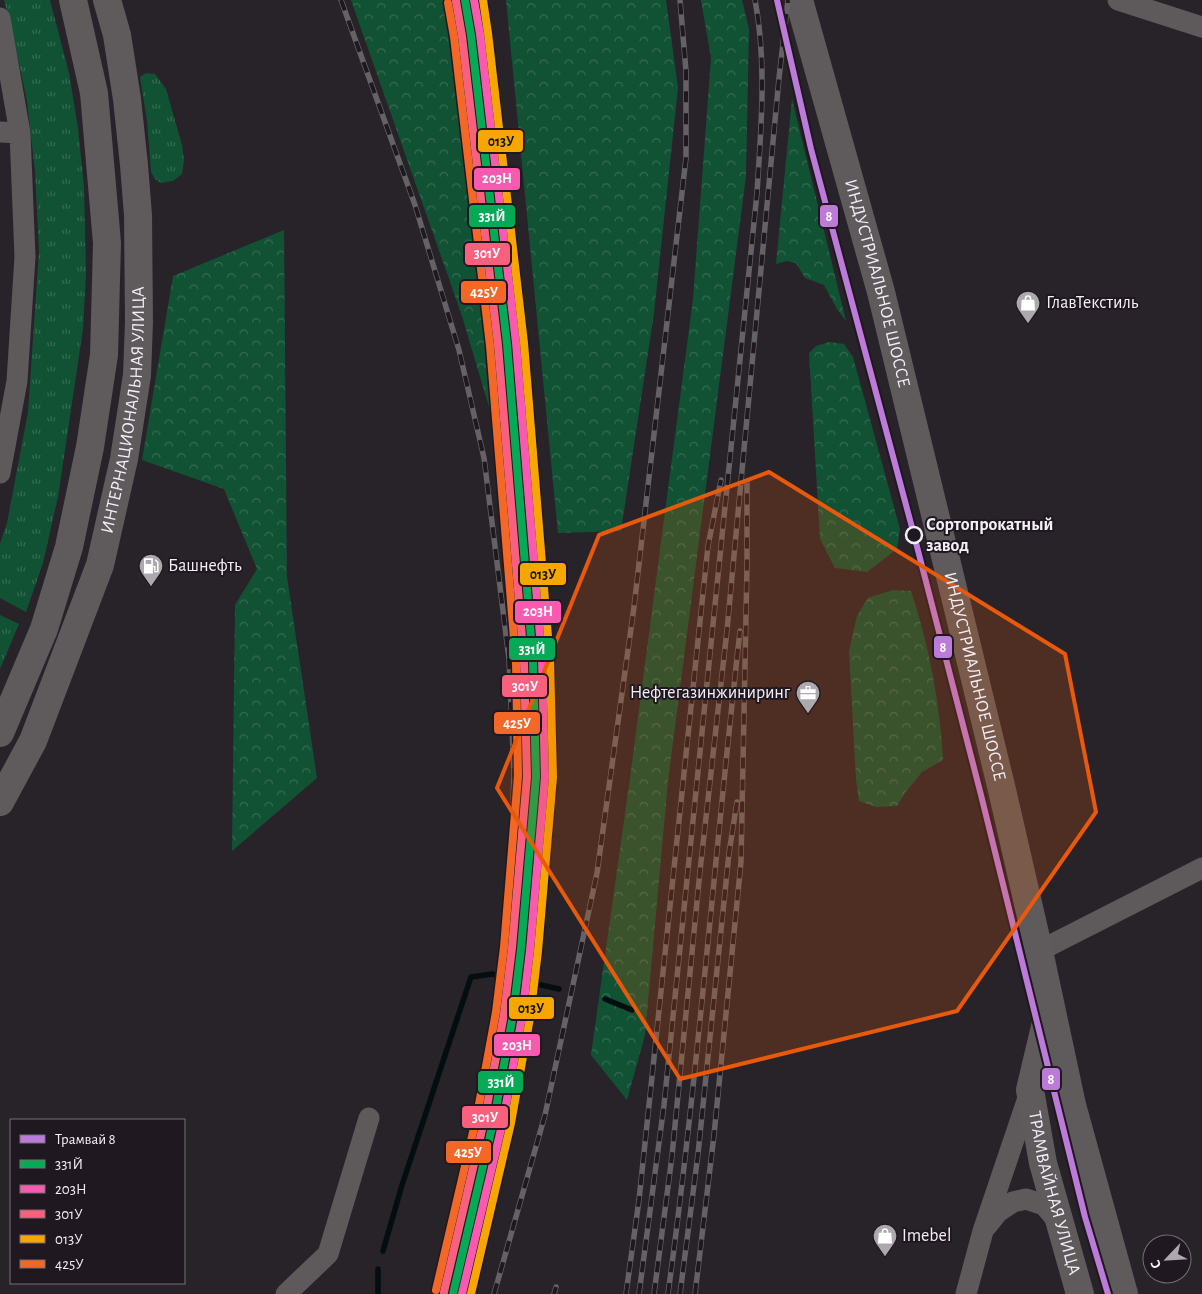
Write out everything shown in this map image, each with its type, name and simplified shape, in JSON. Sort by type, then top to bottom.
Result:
[{"type":"main road","name":"ИНТЕРНАЦИОНАЛЬНАЯ УЛИЦА","points":[[0,733],[44,630],[69,547],[90,447],[104,355],[107,243],[95,102],[73,0]]},
{"type":"main road","name":"ИНТЕРНАЦИОНАЛЬНАЯ УЛИЦА","points":[[0,802],[33,742],[100,565],[124,460],[137,375],[138,235],[134,165],[127,99],[117,35],[107,0]]},
{"type":"main road","name":"ИНДУСТРИАЛЬНОЕ ШОССЕ","points":[[799,0],[881,292],[1039,951],[1050,1005],[1030,1090]]},
{"type":"main road","points":[[1050,1005],[1072,1105],[1124,1294]]},
{"type":"main road","name":"ТРАМВАЙНАЯ УЛИЦА","points":[[1030,1090],[1043,1162],[1080,1294]]},
{"type":"street","points":[[1118,0],[1202,27]]},
{"type":"street","points":[[0,18],[10,133],[24,257],[17,380],[0,473]]},
{"type":"street","points":[[1039,951],[1202,868]]},
{"type":"street","name":"ИНДУСТРИАЛЬНОЕ ШОССЕ","points":[[966,1294],[983,1231],[1030,1090]]},
{"type":"street","points":[[286,1294],[328,1254],[369,1118]]},
{"type":"street","points":[[983,1231],[998,1212],[1013,1202],[1026,1199],[1044,1205],[1061,1225]]},
{"type":"highlighted area","points":[[769,472],[1065,654],[1096,812],[957,1011],[680,1079],[497,788],[599,535]]},
{"type":"green space","points":[[4,0],[50,0],[69,73],[78,128],[84,186],[86,273],[83,329],[58,497],[43,563],[26,612],[0,598],[0,544],[7,523],[28,412],[39,251],[35,171],[27,101]]},
{"type":"green space","points":[[351,0],[458,0],[483,233],[503,454],[462,316]]},
{"type":"green space","points":[[506,0],[666,0],[678,88],[654,313],[621,531],[558,533]]},
{"type":"green space","points":[[701,0],[742,0],[749,29],[746,176],[668,781],[645,1035],[627,1100],[591,1055],[630,778],[693,299],[711,58]]},
{"type":"green space","points":[[146,73],[155,74],[166,89],[182,145],[184,160],[182,174],[173,181],[161,183],[155,179],[151,172],[147,121],[140,77]]},
{"type":"green space","points":[[792,99],[846,321],[824,285],[805,278],[796,263],[787,261],[776,264]]},
{"type":"green space","points":[[284,230],[287,577],[317,778],[232,851],[235,605],[257,569],[224,489],[142,460],[173,276]]},
{"type":"green space","points":[[829,342],[844,344],[853,357],[900,529],[897,549],[867,572],[835,568],[820,539],[809,353],[816,346]]},
{"type":"green space","points":[[893,590],[911,591],[917,611],[928,653],[936,696],[943,760],[922,772],[897,806],[876,807],[859,801],[856,779],[849,651],[857,616],[868,598]]},
{"type":"green space","points":[[0,615],[19,624],[0,669]]},
{"type":"waterway","points":[[383,1251],[402,1185],[471,977],[492,974],[559,989]]},
{"type":"waterway","points":[[605,999],[632,1010]]},
{"type":"waterway","points":[[378,1269],[378,1294]]},
{"type":"railway","points":[[341,0],[415,205],[459,350],[484,458],[509,659],[514,774],[507,946],[498,1012],[470,1163],[442,1294]]},
{"type":"railway","points":[[494,1294],[545,1115],[597,873],[634,607],[686,158],[686,71],[680,0]]},
{"type":"railway","points":[[639,1294],[664,1105],[757,193],[762,72],[759,24],[755,0]]},
{"type":"railway","points":[[654,1294],[672,1156],[700,871],[727,630],[788,0]]},
{"type":"railway","points":[[626,1294],[639,1200],[708,546],[721,480]]},
{"type":"railway","points":[[695,1294],[714,1135],[741,862],[747,482]]},
{"type":"railway","points":[[668,1294],[688,1129],[740,631]]},
{"type":"railway","points":[[680,1294],[698,1154],[729,853],[737,802]]},
{"type":"railway","points":[[554,1294],[556,1287]]},
{"type":"tram line","name":"8","points":[[777,0],[811,149],[981,795],[1085,1217],[1108,1294]]},
{"type":"transit line","name":"331Й","points":[[453,1294],[494,1119],[513,1015],[521,949],[536,777],[533,662],[507,344],[471,35],[465,0]]},
{"type":"transit line","name":"203Н","points":[[462,1294],[503,1121],[522,1017],[530,950],[545,777],[542,661],[516,343],[480,34],[474,0]]},
{"type":"transit line","name":"013У","points":[[471,1294],[511,1123],[530,1018],[538,951],[553,777],[550,661],[524,343],[483,0]]},
{"type":"transit line","name":"301У","points":[[444,1292],[485,1117],[504,1014],[512,948],[527,777],[524,662],[498,345],[462,36],[456,1]]},
{"type":"transit line","name":"425У","points":[[436,1290],[477,1115],[496,1012],[504,947],[518,776],[516,663],[490,346],[454,37],[448,3]]},
{"type":"place","name":"ГлавТекстиль","points":[[1028,324]]},
{"type":"place","name":"Сортопрокатный завод","points":[[914,535]]},
{"type":"place","name":"Башнефть","points":[[151,587]]},
{"type":"place","name":"Нефтегазинжиниринг","points":[[808,714]]},
{"type":"place","name":"Imebel","points":[[885,1257]]}]
